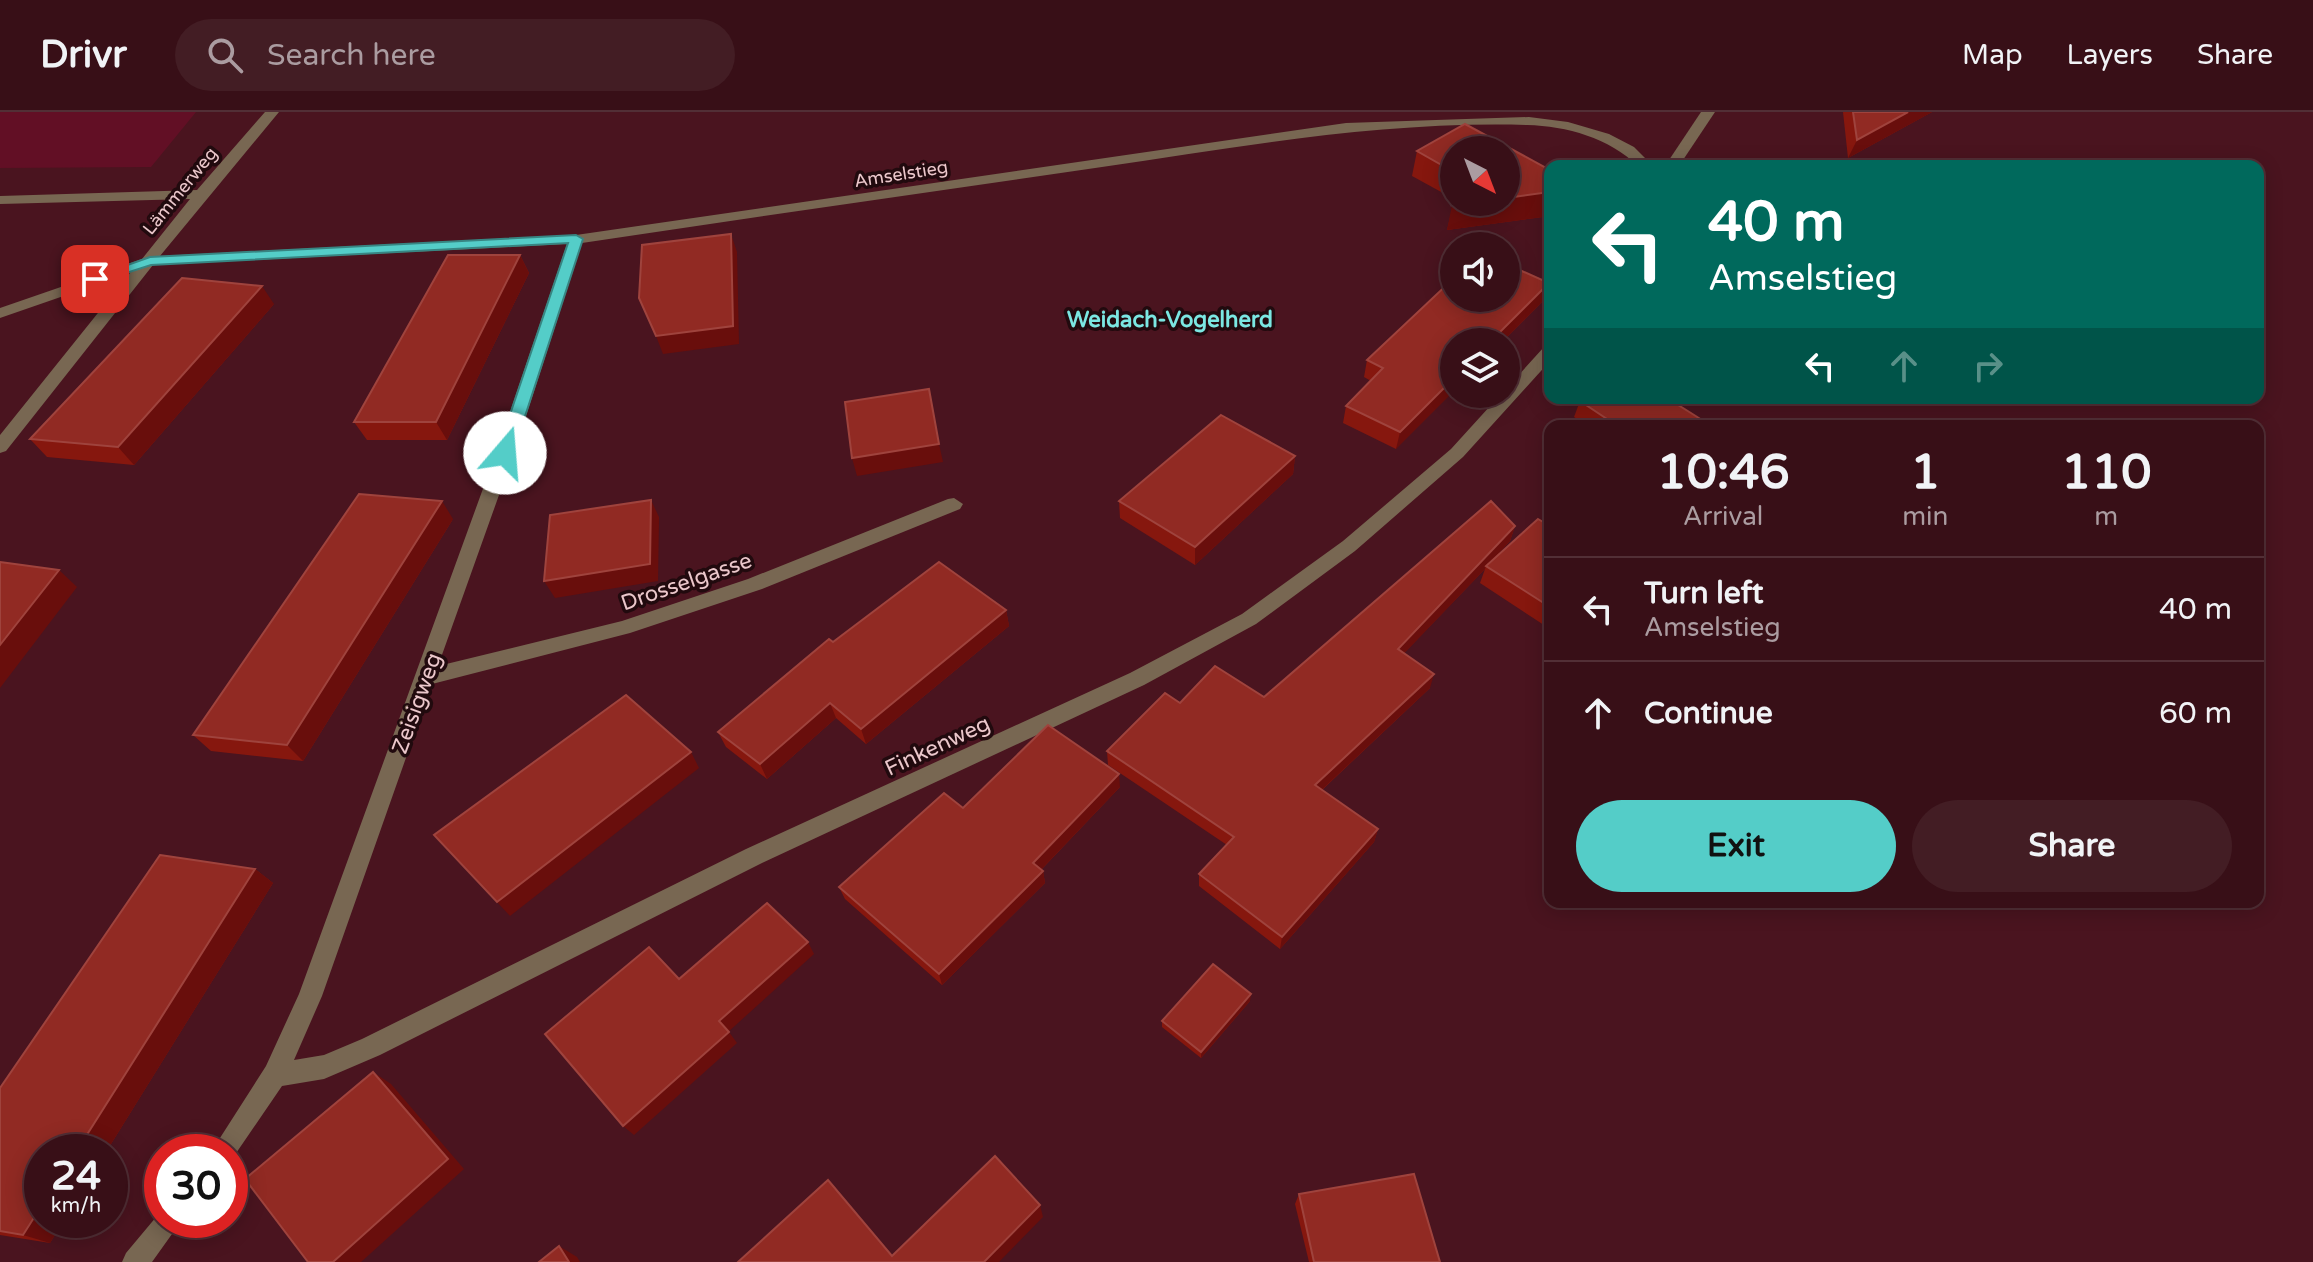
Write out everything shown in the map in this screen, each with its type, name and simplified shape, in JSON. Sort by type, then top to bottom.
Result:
[{"type":"street","name":"Lämmerweg","points":[[0,447],[201,194],[272,112]]},
{"type":"street","points":[[1676,160],[1708,112]]},
{"type":"street","name":"Amselstieg","points":[[0,313],[150,261],[576,239],[1346,127],[1529,121],[1568,126],[1604,137],[1629,150],[1640,160]]},
{"type":"street","points":[[0,200],[201,194]]},
{"type":"street","name":"Zeisigweg","points":[[236,1134],[275,1075],[310,996],[505,453],[576,239]]},
{"type":"street","name":"Finkenweg","points":[[275,1075],[324,1067],[371,1047],[754,856],[1137,679],[1249,619],[1349,546],[1457,453],[1544,358]]},
{"type":"street","name":"Drosselgasse","points":[[424,678],[623,628],[755,584],[954,504]]},
{"type":"street","points":[[135,1262],[154,1238]]},
{"type":"shaded area","points":[[0,112],[196,112],[151,167],[0,168]]},
{"type":"building","points":[[1853,112],[1908,112],[1857,140]]},
{"type":"building","points":[[1465,124],[1487,136],[1444,136]]},
{"type":"building","points":[[1440,138],[1440,164],[1417,151]]},
{"type":"building","points":[[1520,154],[1544,167],[1544,193],[1520,196]]},
{"type":"building","points":[[731,234],[733,326],[656,336],[639,298],[642,245]]},
{"type":"building","points":[[448,255],[520,255],[436,422],[354,422]]},
{"type":"building","points":[[1520,270],[1544,281],[1544,288],[1520,312]]},
{"type":"building","points":[[182,278],[262,286],[118,447],[30,439]]},
{"type":"building","points":[[1440,291],[1440,312],[1520,312],[1504,328],[1440,328],[1440,392],[1400,432],[1346,406],[1383,368],[1367,360]]},
{"type":"building","points":[[929,389],[939,444],[852,458],[845,402]]},
{"type":"building","points":[[1584,404],[1677,404],[1702,420],[1608,420]]},
{"type":"building","points":[[1221,415],[1295,456],[1195,547],[1119,501]]},
{"type":"building","points":[[359,494],[442,501],[287,745],[193,735]]},
{"type":"building","points":[[651,500],[650,564],[544,581],[550,515]]},
{"type":"building","points":[[1491,501],[1515,526],[1398,649],[1434,674],[1315,785],[1378,829],[1282,937],[1199,874],[1234,837],[1107,751],[1165,693],[1180,703],[1215,666],[1264,697]]},
{"type":"building","points":[[1538,519],[1544,522],[1544,603],[1486,566]]},
{"type":"building","points":[[0,562],[59,570],[0,645]]},
{"type":"building","points":[[939,562],[1006,610],[861,729],[830,703],[760,764],[718,732],[829,639],[833,642]]},
{"type":"building","points":[[626,695],[691,752],[497,902],[434,835]]},
{"type":"building","points":[[1048,725],[1119,774],[1033,863],[1043,871],[939,974],[839,887],[944,793],[963,808]]},
{"type":"building","points":[[160,855],[255,869],[87,1134],[24,1134],[23,1235],[0,1231],[0,1088]]},
{"type":"building","points":[[767,903],[808,942],[719,1021],[729,1032],[623,1126],[545,1034],[649,947],[679,979]]},
{"type":"building","points":[[1213,964],[1251,994],[1201,1052],[1162,1021]]},
{"type":"building","points":[[373,1072],[448,1159],[333,1262],[308,1262],[248,1183],[248,1176]]},
{"type":"building","points":[[995,1156],[1040,1205],[984,1262],[738,1262],[828,1180],[892,1256]]},
{"type":"building","points":[[1414,1174],[1440,1262],[1314,1262],[1299,1194]]},
{"type":"building","points":[[559,1246],[569,1262],[539,1262]]},
{"type":"district","name":"Weidach-Vogelherd","points":[[1170,319]]},
{"type":"route","points":[[95,279],[150,261],[576,239],[505,453]]}]
